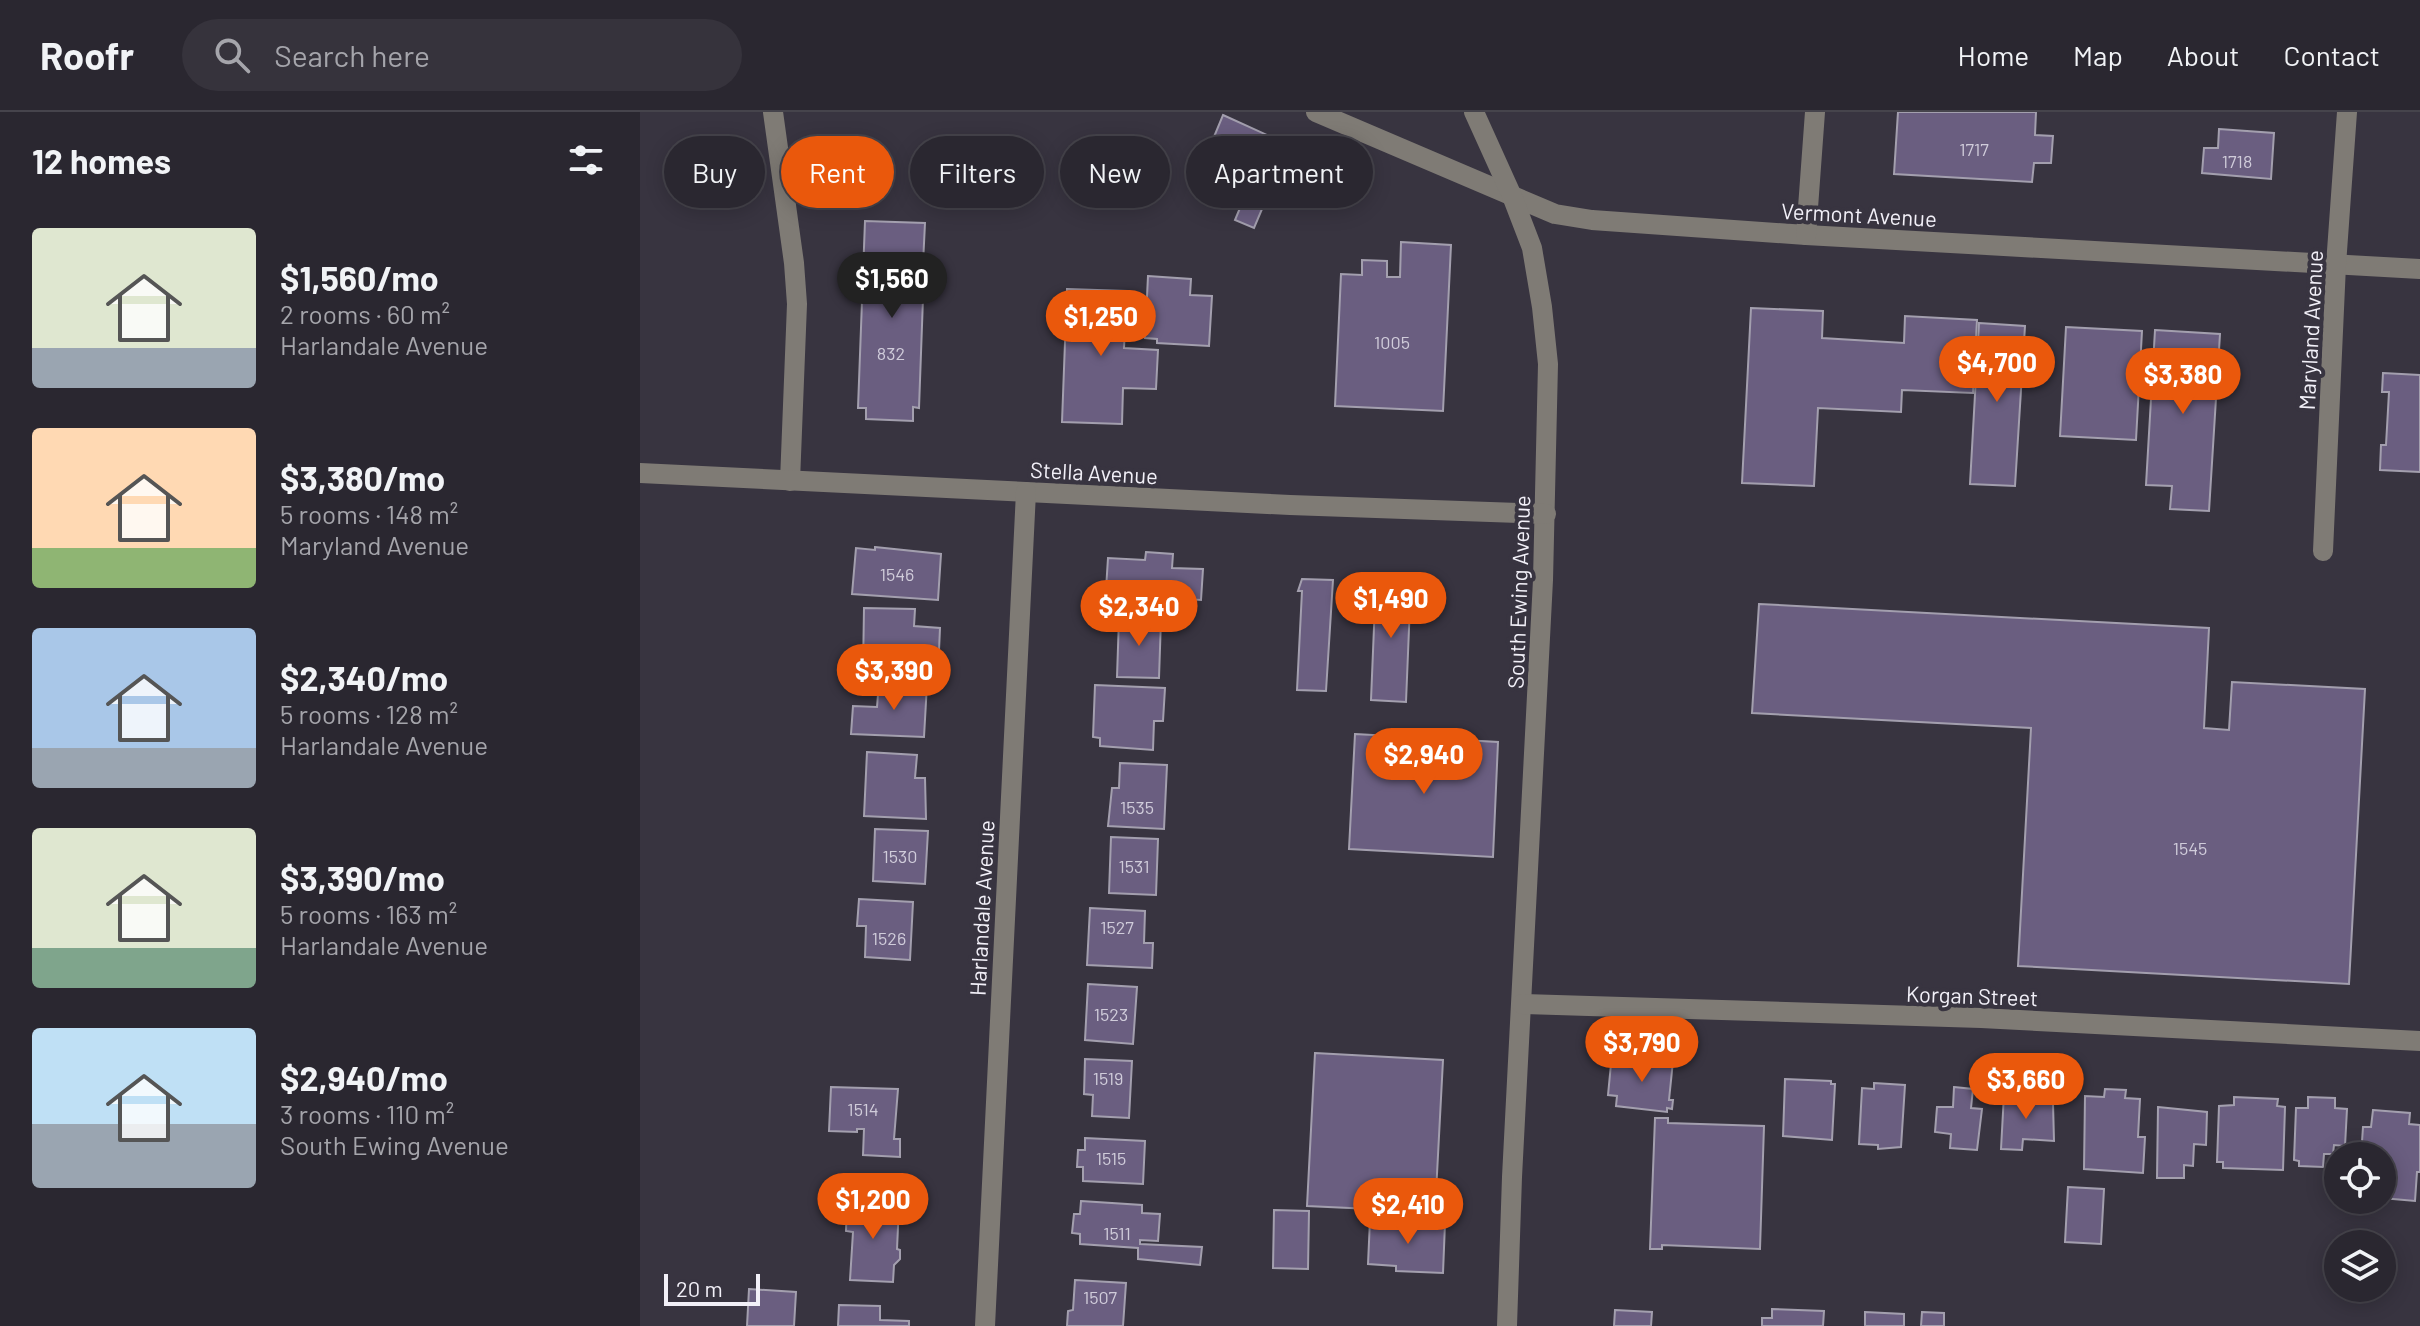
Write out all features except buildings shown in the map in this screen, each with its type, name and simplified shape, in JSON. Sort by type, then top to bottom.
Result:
[{"type":"street","points":[[773,112],[797,304],[790,481]]},
{"type":"street","name":"Vermont Avenue","points":[[1316,112],[1555,214],[1592,220],[2420,269]]},
{"type":"street","name":"South Ewing Avenue","points":[[1474,112],[1532,248],[1548,364],[1546,514],[1507,1326]]},
{"type":"street","points":[[1806,235],[1815,112]]},
{"type":"street","name":"Maryland Avenue","points":[[2323,551],[2336,265],[2347,112]]},
{"type":"street","name":"Stella Avenue","points":[[640,473],[1546,514]]},
{"type":"street","name":"Harlandale Avenue","points":[[985,1326],[1026,492]]},
{"type":"street","name":"Korgan Street","points":[[1522,1004],[1981,1018],[2420,1041]]}]
